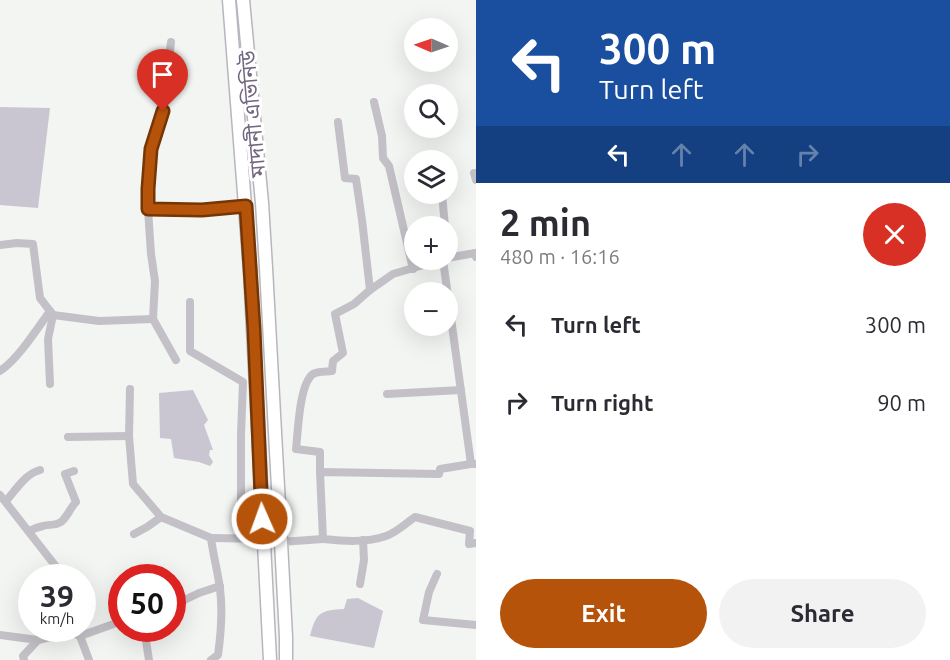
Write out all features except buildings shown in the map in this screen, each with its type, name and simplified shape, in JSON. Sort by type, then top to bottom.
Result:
[{"type":"main road","name":"মাদানী এভিনিউ","points":[[229,0],[254,326],[270,660]]},
{"type":"main road","name":"মাদানী এভিনিউ","points":[[243,0],[270,320],[286,660]]},
{"type":"main road","points":[[244,188],[260,186]]},
{"type":"main road","points":[[263,539],[281,542]]},
{"type":"street","points":[[171,42],[163,111],[151,149],[148,209],[155,281],[153,319],[176,360]]},
{"type":"street","points":[[374,102],[382,136],[383,158],[389,166],[404,230]]},
{"type":"street","points":[[338,122],[345,178],[356,179],[370,290]]},
{"type":"street","points":[[148,209],[202,210],[246,206]]},
{"type":"street","points":[[0,245],[33,244],[40,298],[51,313],[48,339],[50,384]]},
{"type":"street","points":[[458,257],[476,255]]},
{"type":"street","points":[[323,539],[320,452],[296,449],[300,405],[308,380],[314,373],[332,371],[333,361],[343,353],[335,314],[354,304],[393,274],[409,270]]},
{"type":"street","points":[[320,472],[439,474],[440,469],[473,464],[443,270]]},
{"type":"street","points":[[190,302],[190,351],[243,382],[241,538]]},
{"type":"street","points":[[51,313],[99,321],[153,319]]},
{"type":"street","points":[[0,371],[6,368],[51,313]]},
{"type":"street","points":[[130,389],[129,436],[133,484],[161,517],[211,537],[263,539]]},
{"type":"street","points":[[387,394],[461,390]]},
{"type":"street","points":[[68,437],[129,436]]},
{"type":"street","points":[[40,470],[34,472],[3,498],[54,564]]},
{"type":"street","points":[[29,531],[45,524],[55,525],[69,514],[76,502],[65,474],[74,471]]},
{"type":"street","points":[[134,534],[161,517]]},
{"type":"street","points":[[281,542],[323,539],[363,540],[386,536],[415,517],[470,531],[470,543],[476,543]]},
{"type":"street","points":[[211,537],[222,607],[218,655],[211,660]]},
{"type":"street","points":[[360,584],[364,560],[363,540]]},
{"type":"street","points":[[437,574],[429,592],[423,620],[476,625]]},
{"type":"street","points":[[186,599],[220,586]]},
{"type":"street","points":[[0,635],[18,637]]},
{"type":"street","points":[[24,660],[23,656],[36,642]]},
{"type":"street","points":[[79,642],[89,660]]},
{"type":"street","points":[[146,642],[149,660]]},
{"type":"shaded area","points":[[0,107],[50,108],[38,208],[0,205]]},
{"type":"shaded area","points":[[193,390],[208,420],[204,425],[213,450],[210,450],[209,455],[213,462],[210,466],[174,458],[171,439],[160,438],[159,393]]},
{"type":"shaded area","points":[[358,598],[383,611],[374,648],[310,636],[314,622],[320,614],[329,610],[344,609],[347,599]]},
{"type":"route","points":[[163,111],[151,149],[148,209],[202,210],[246,206],[262,519]]}]
